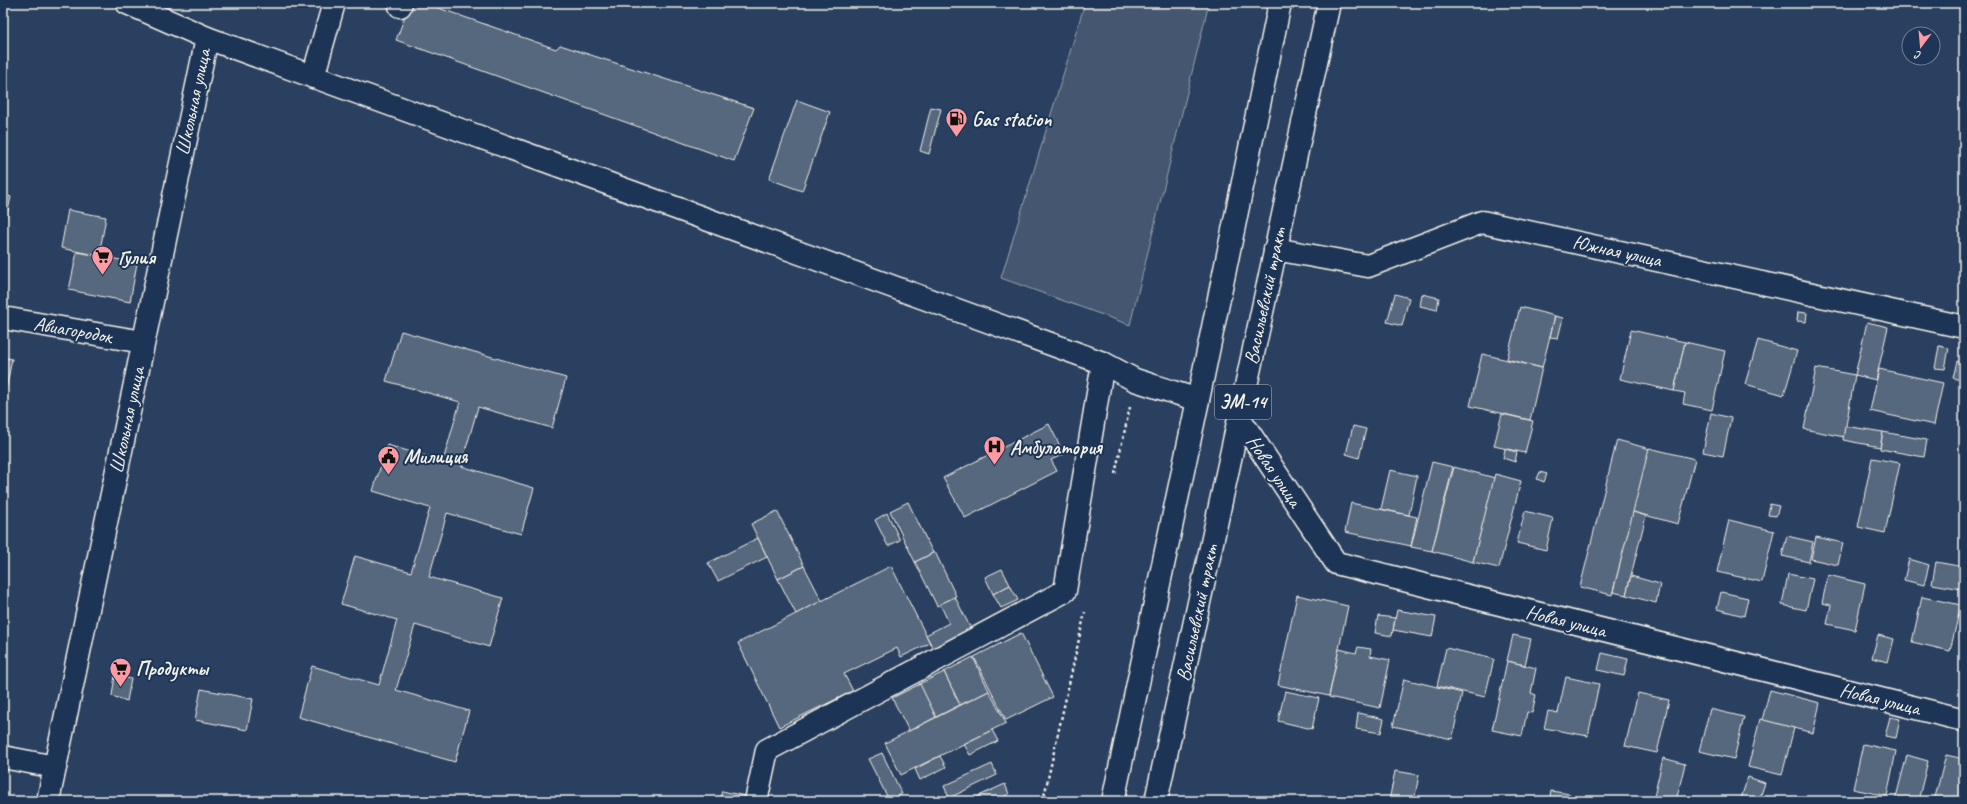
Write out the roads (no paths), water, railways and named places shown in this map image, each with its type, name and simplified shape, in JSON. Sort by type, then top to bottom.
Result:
[{"type":"street","points":[[126,3],[207,38],[1103,364],[1135,380],[1198,400]]},
{"type":"street","points":[[313,76],[334,3]]},
{"type":"street","name":"ЭМ-14","points":[[1113,801],[1280,3]]},
{"type":"street","name":"Васильевский тракт","points":[[1156,801],[1329,3]]},
{"type":"street","name":"Школьная улица","points":[[48,801],[207,38]]},
{"type":"street","name":"Южная улица","points":[[1275,249],[1368,266],[1482,222],[1964,327]]},
{"type":"street","name":"Авиагородок","points":[[3,318],[143,342]]},
{"type":"street","points":[[756,801],[767,750],[1065,591],[1103,364]]},
{"type":"street","name":"Новая улица","points":[[1240,419],[1336,563],[1964,720]]},
{"type":"street","points":[[3,757],[55,767]]},
{"type":"place","name":"Gas station","points":[[957,138]]},
{"type":"place","name":"Гулия","points":[[103,276]]},
{"type":"place","name":"Амбулатория","points":[[994,466]]},
{"type":"place","name":"Милиция","points":[[389,476]]},
{"type":"place","name":"Продукты","points":[[121,688]]}]
